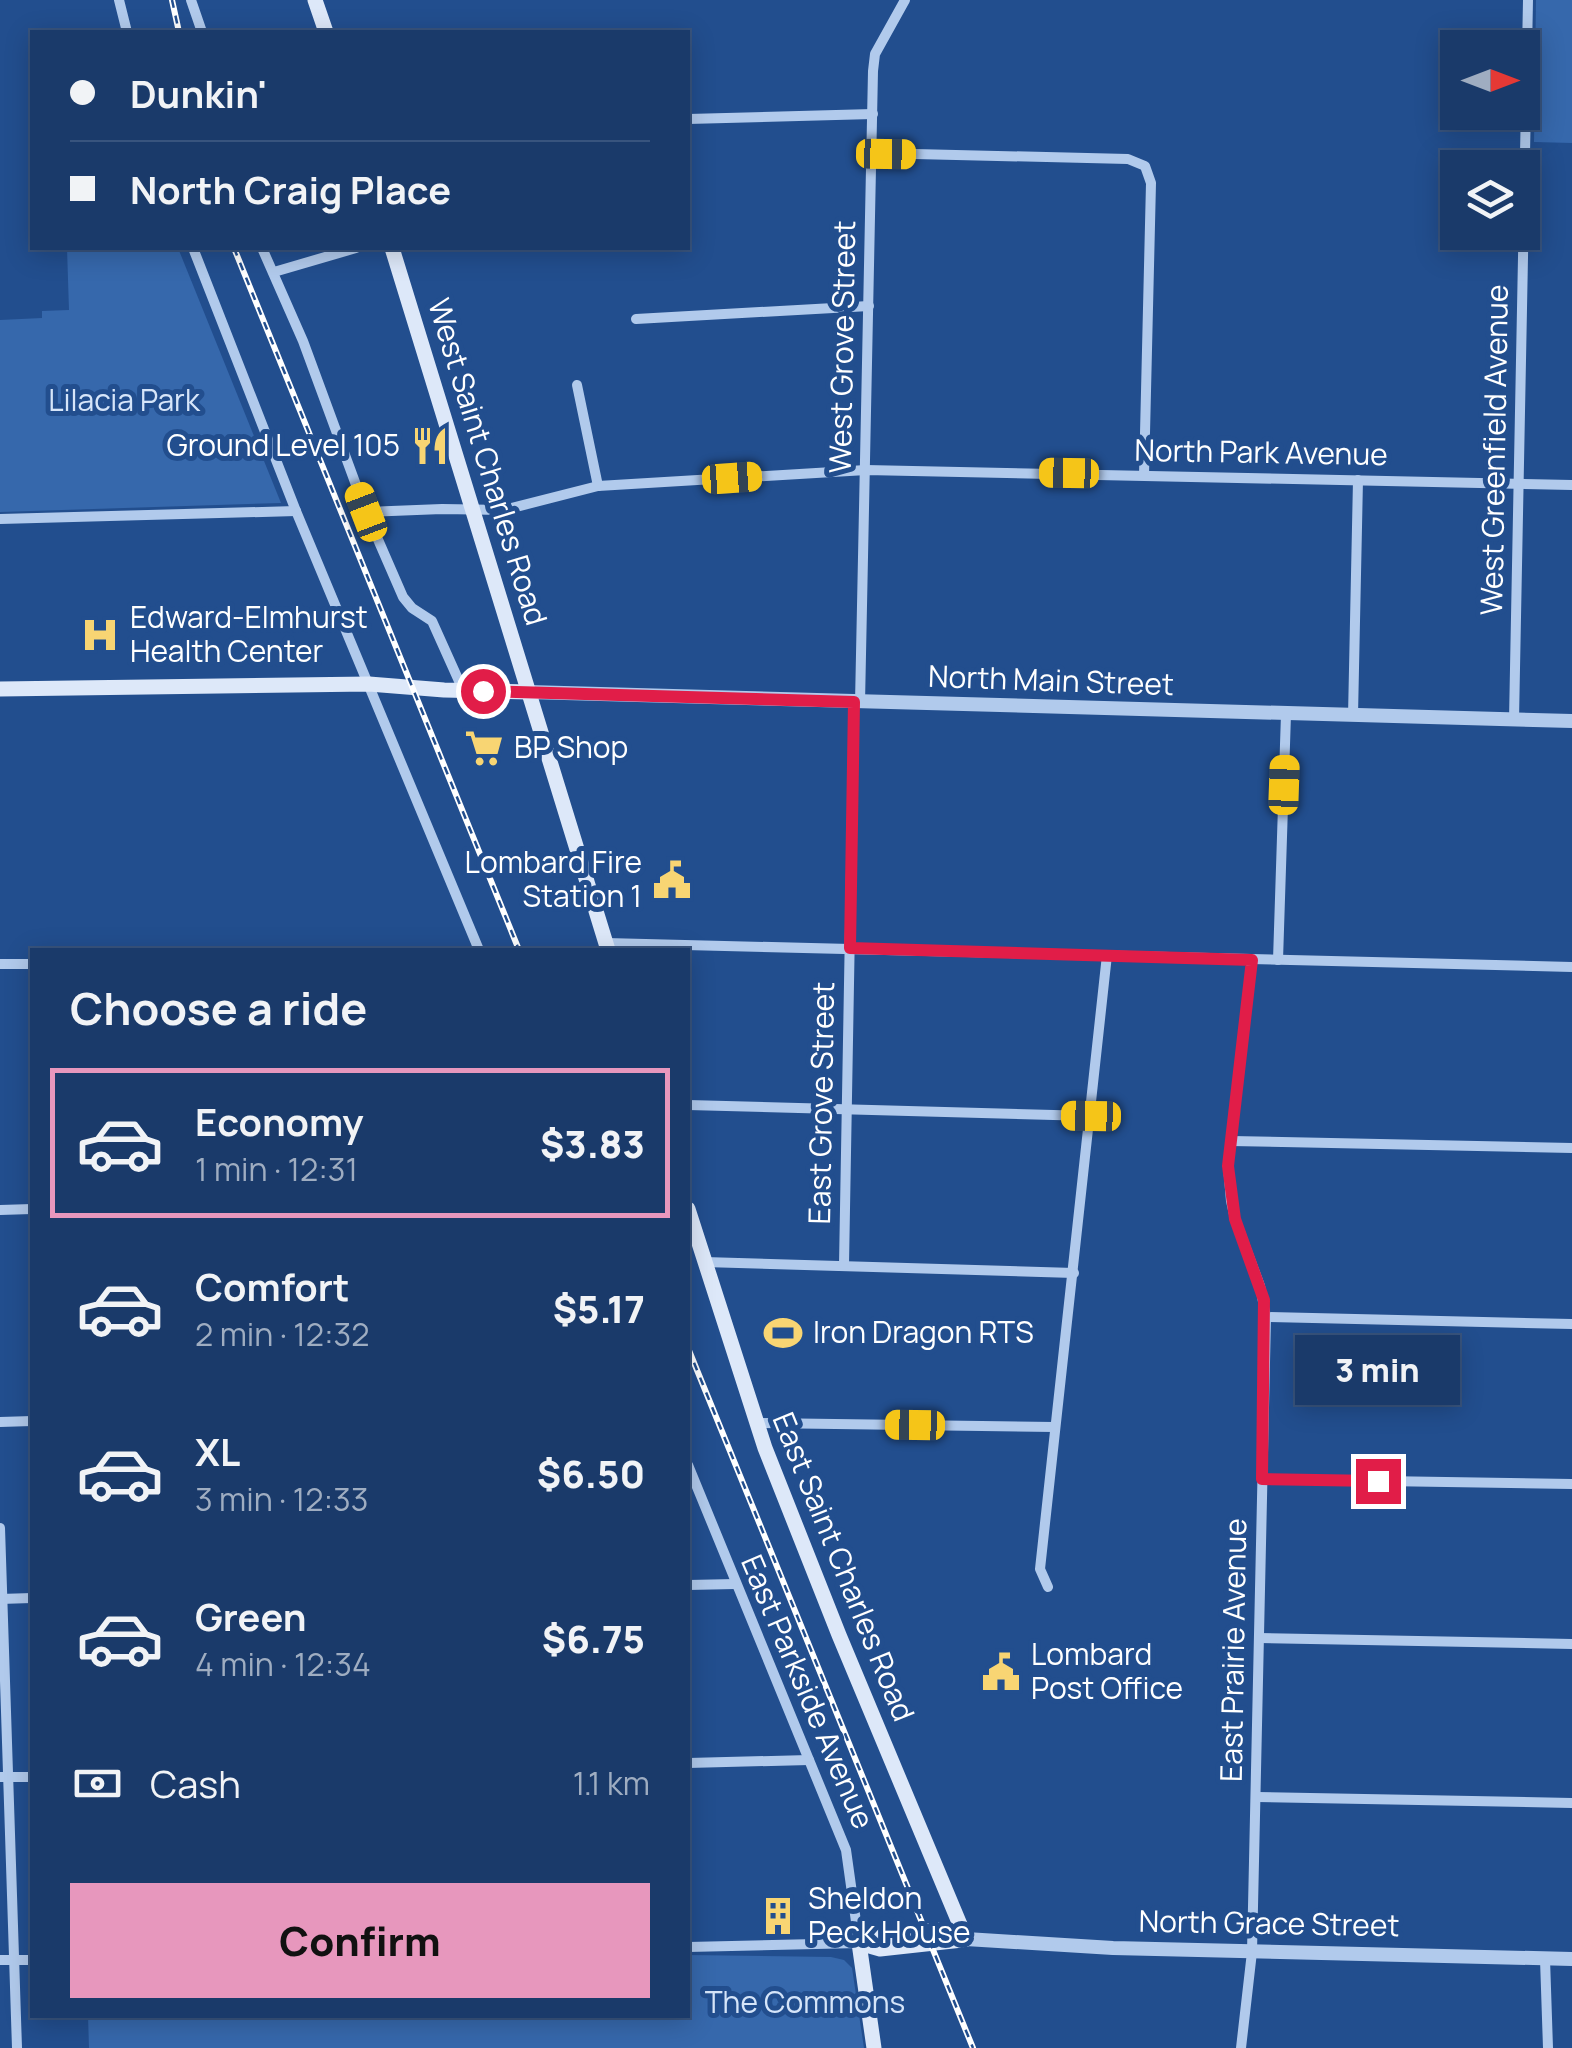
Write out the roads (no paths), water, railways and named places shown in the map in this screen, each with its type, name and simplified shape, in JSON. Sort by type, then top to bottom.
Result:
[{"type":"main road","points":[[316,0],[325,30]]},
{"type":"main road","name":"West Saint Charles Road","points":[[393,250],[528,692]]},
{"type":"main road","points":[[0,689],[370,684],[528,692],[607,946]]},
{"type":"main road","name":"East Saint Charles Road","points":[[690,1215],[755,1423],[966,1939]]},
{"type":"main road","name":"North Grace Street","points":[[859,1943],[877,1936],[938,1930],[966,1939]]},
{"type":"main road","points":[[859,1943],[874,2048]]},
{"type":"street","points":[[119,0],[126,30]]},
{"type":"street","points":[[191,0],[201,30]]},
{"type":"street","name":"West Grove Street","points":[[857,703],[876,54],[905,0]]},
{"type":"street","name":"West Greenfield Avenue","points":[[1514,720],[1528,0]]},
{"type":"street","points":[[690,119],[873,114]]},
{"type":"street","points":[[872,153],[1128,159],[1145,166],[1151,183],[1144,475]]},
{"type":"street","points":[[194,250],[296,512],[478,948]]},
{"type":"street","points":[[263,250],[304,341],[366,512],[402,597],[432,621],[463,690]]},
{"type":"street","points":[[274,272],[349,250]]},
{"type":"street","points":[[636,319],[869,306]]},
{"type":"street","points":[[578,385],[598,486]]},
{"type":"street","name":"North Park Avenue","points":[[366,512],[504,510],[598,486],[866,470],[1572,485]]},
{"type":"street","points":[[1353,716],[1358,480]]},
{"type":"street","points":[[0,519],[296,512]]},
{"type":"street","name":"North Main Street","points":[[528,692],[1572,721]]},
{"type":"street","name":"East Grove Street","points":[[844,1266],[857,703]]},
{"type":"street","points":[[1278,960],[1286,714]]},
{"type":"street","points":[[607,946],[850,948],[1572,967]]},
{"type":"street","points":[[1048,1587],[1040,1570],[1107,955]]},
{"type":"street","name":"East Prairie Avenue","points":[[1241,2048],[1252,1952],[1266,1317],[1231,1201],[1228,1166],[1252,960]]},
{"type":"street","points":[[0,964],[30,964]]},
{"type":"street","points":[[690,1105],[1091,1116]]},
{"type":"street","points":[[1231,1141],[1572,1148]]},
{"type":"street","points":[[0,1210],[30,1209]]},
{"type":"street","points":[[704,1262],[1074,1273]]},
{"type":"street","points":[[1266,1317],[1572,1324]]},
{"type":"street","points":[[0,1422],[30,1421]]},
{"type":"street","points":[[755,1423],[1054,1428]]},
{"type":"street","name":"East Parkside Avenue","points":[[690,1470],[849,1861],[859,1943]]},
{"type":"street","points":[[1262,1479],[1572,1484]]},
{"type":"street","points":[[0,1528],[4,1777],[16,1960],[17,2048]]},
{"type":"street","points":[[690,1584],[734,1584]]},
{"type":"street","points":[[1,1599],[30,1598]]},
{"type":"street","points":[[1259,1638],[1572,1644]]},
{"type":"street","points":[[690,1763],[809,1760]]},
{"type":"street","points":[[4,1777],[30,1776]]},
{"type":"street","points":[[1257,1797],[1572,1803]]},
{"type":"street","name":"North Grace Street","points":[[966,1939],[1112,1948],[1572,1959]]},
{"type":"street","points":[[690,1947],[859,1943]]},
{"type":"street","points":[[1545,1959],[1548,2048]]},
{"type":"street","points":[[0,1960],[30,1960]]},
{"type":"railway","points":[[172,0],[179,30]]},
{"type":"railway","points":[[235,250],[518,948]]},
{"type":"railway","points":[[690,1353],[973,2048]]},
{"type":"place","name":"Ground Level 105","points":[[430,446]]},
{"type":"place","name":"Edward-Elmhurst Health Center","points":[[100,635]]},
{"type":"place","name":"BP Shop","points":[[484,748]]},
{"type":"place","name":"Lombard Fire Station 1","points":[[672,880]]},
{"type":"place","name":"Iron Dragon RTS","points":[[783,1333]]},
{"type":"place","name":"Lombard Post Office","points":[[1001,1672]]},
{"type":"place","name":"Sheldon Peck House","points":[[778,1916]]},
{"type":"park label","name":"Lilacia Park","points":[[124,401]]},
{"type":"park label","name":"The Commons","points":[[805,2003]]}]
